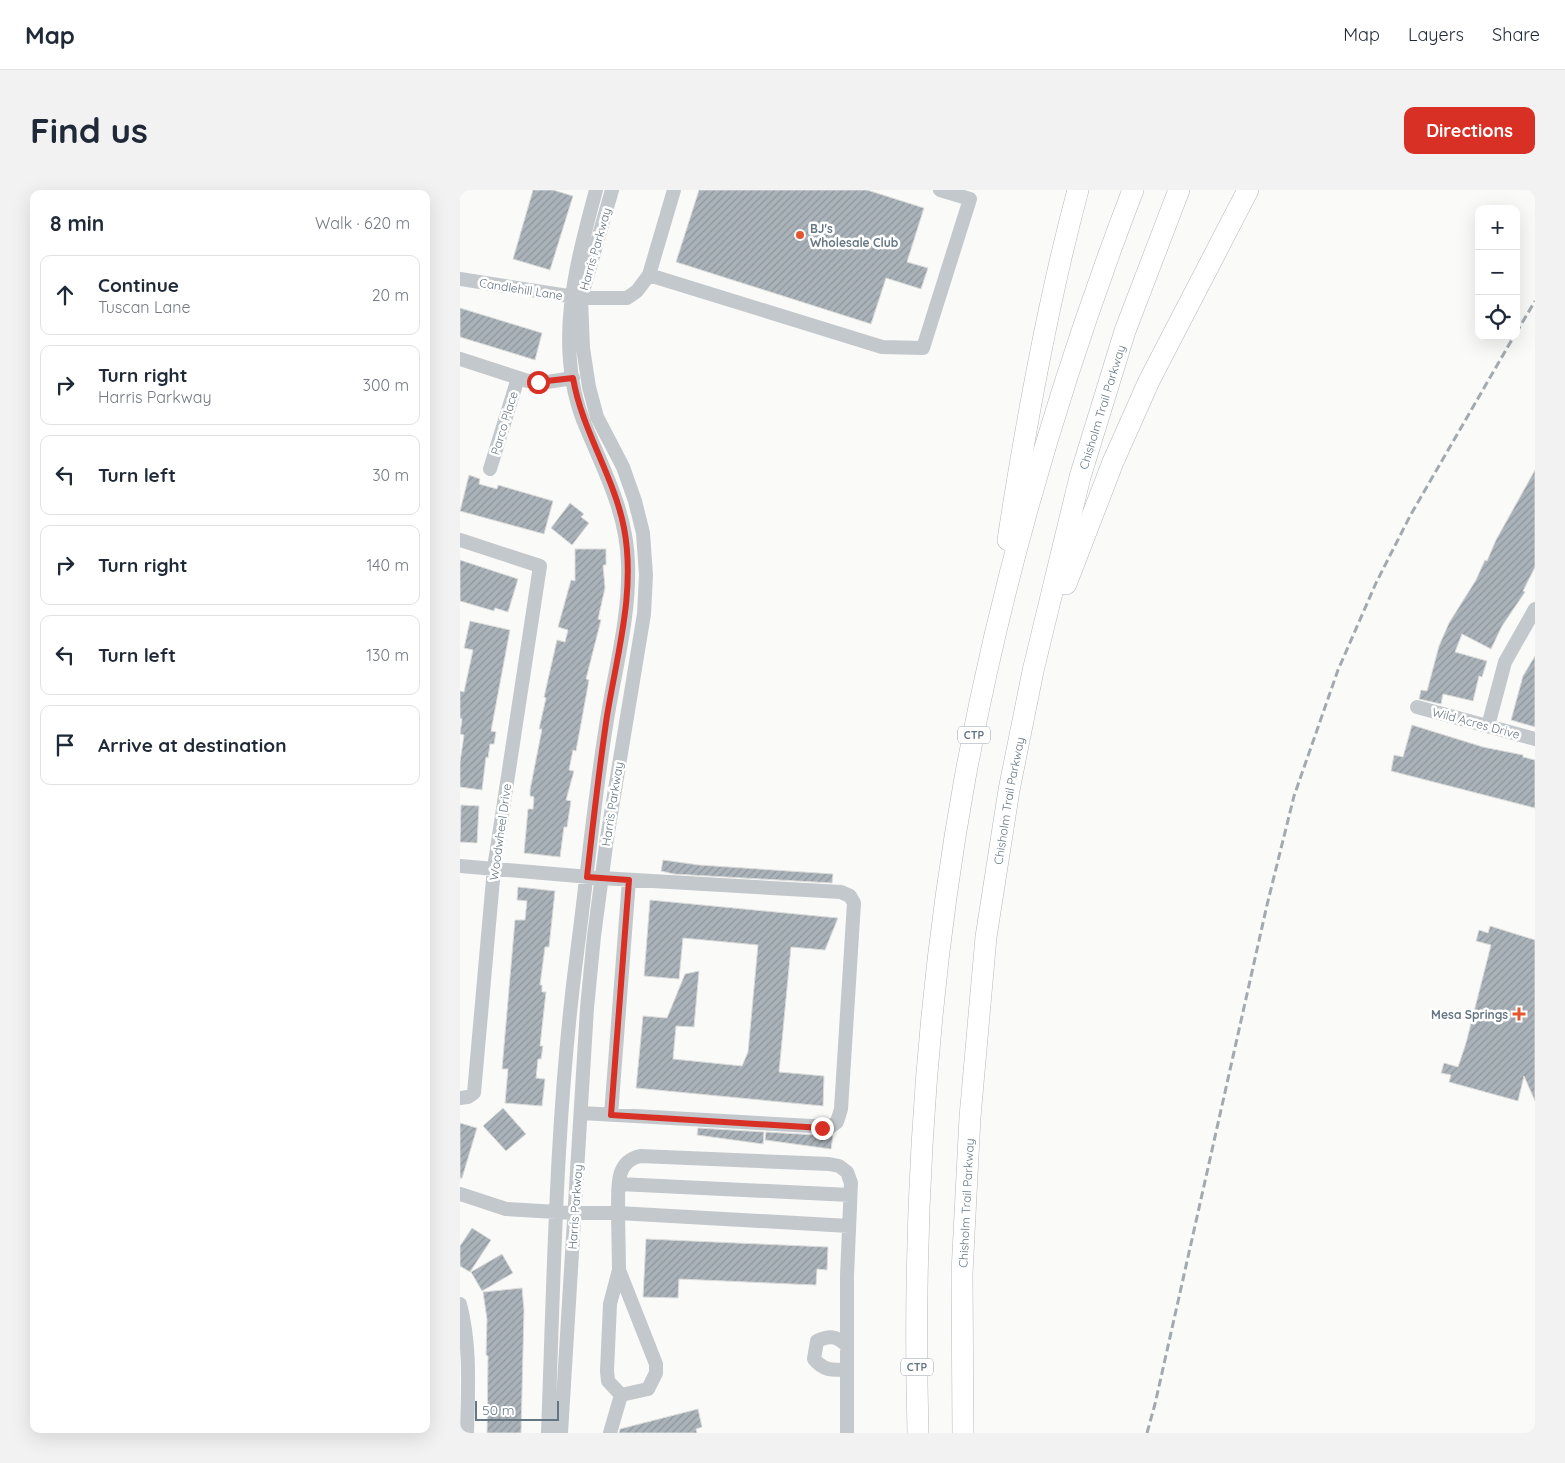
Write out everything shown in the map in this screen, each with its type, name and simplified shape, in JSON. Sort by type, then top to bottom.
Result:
[{"type":"highway","points":[[990,656],[1022,450],[1064,241],[1078,190]]},
{"type":"highway","name":"CTP","points":[[918,1433],[917,1236],[921,1156],[933,1008],[965,782],[990,656],[1024,526],[1070,369],[1133,190]]},
{"type":"highway","name":"Chisholm Trail Parkway","points":[[962,1433],[962,1274],[978,1014],[986,937],[1008,790],[1033,671],[1080,477],[1125,331],[1179,190]]},
{"type":"highway","points":[[1033,671],[1128,425],[1167,344],[1248,190]]},
{"type":"street","name":"Harris Parkway","points":[[561,1433],[594,878],[605,729],[626,609],[628,563],[624,528],[614,490],[583,418],[569,358],[579,255],[596,190]]},
{"type":"street","name":"Harris Parkway","points":[[548,1433],[556,1212],[564,1077],[594,878],[644,614],[646,576],[643,533],[635,501],[623,467],[598,417],[589,387],[576,298],[612,190]]},
{"type":"street","points":[[674,190],[649,275],[882,347],[923,348],[970,199],[960,193],[940,190]]},
{"type":"street","name":"Candlehill Lane","points":[[460,279],[576,298],[627,298],[637,292],[649,275]]},
{"type":"street","points":[[460,360],[518,378],[538,382],[573,378]]},
{"type":"street","name":"Parco Place","points":[[490,469],[518,378]]},
{"type":"street","name":"Woodwheel Drive","points":[[460,540],[540,566],[494,868],[478,1068],[474,1093],[464,1098]]},
{"type":"street","points":[[1488,726],[1505,662],[1535,610]]},
{"type":"street","name":"Wild Acres Drive","points":[[1417,707],[1535,739]]},
{"type":"street","points":[[460,866],[594,878],[841,892],[850,896],[854,903],[841,1109],[837,1122],[830,1127],[580,1113]]},
{"type":"street","points":[[611,1115],[629,880]]},
{"type":"street","points":[[621,1395],[608,1381],[607,1371],[610,1304],[619,1270],[619,1174],[623,1165],[630,1158],[640,1156],[819,1163],[839,1166],[847,1172],[851,1182],[846,1345],[847,1433]]},
{"type":"street","points":[[619,1184],[850,1195]]},
{"type":"street","points":[[460,1194],[506,1209],[574,1213],[618,1213],[849,1226]]},
{"type":"street","points":[[619,1270],[656,1364],[656,1373],[648,1388],[621,1395]]},
{"type":"street","points":[[460,1304],[466,1326],[468,1359],[467,1433]]},
{"type":"street","points":[[846,1345],[839,1338],[825,1337],[817,1341],[814,1351],[814,1359],[820,1366],[833,1371],[846,1369]]},
{"type":"street","points":[[610,1433],[621,1395]]},
{"type":"building","points":[[533,190],[553,190],[573,196],[550,270],[513,259]]},
{"type":"building","name":"BJ's Wholesale Club","points":[[699,190],[867,190],[924,208],[907,262],[928,268],[921,289],[886,278],[871,324],[676,262]]},
{"type":"building","points":[[460,308],[542,333],[535,360],[460,337]]},
{"type":"building","points":[[1535,470],[1535,567],[1523,591],[1525,592],[1502,626],[1491,649],[1462,634],[1455,652],[1487,661],[1482,677],[1479,676],[1473,701],[1443,694],[1441,704],[1419,699],[1421,690],[1427,691],[1439,646],[1449,623],[1476,580],[1485,560],[1487,561],[1496,540]]},
{"type":"building","points":[[469,475],[480,479],[479,484],[497,489],[498,485],[553,501],[544,534],[460,511]]},
{"type":"building","points":[[570,503],[584,514],[581,517],[589,523],[572,545],[551,528]]},
{"type":"building","points":[[575,549],[606,549],[606,565],[603,565],[605,588],[598,619],[601,620],[586,679],[589,680],[576,751],[573,750],[569,770],[574,771],[566,800],[571,801],[567,827],[564,827],[560,857],[524,853],[528,809],[533,809],[534,797],[530,796],[530,790],[542,729],[539,729],[546,698],[544,697],[557,640],[565,642],[568,630],[558,627],[571,580],[575,581]]},
{"type":"building","points":[[460,560],[518,579],[508,612],[495,608],[494,611],[460,601]]},
{"type":"building","points":[[470,621],[510,630],[491,731],[496,732],[494,744],[490,744],[488,758],[486,757],[482,790],[460,787],[460,762],[464,735],[460,734],[462,719],[460,718],[460,691],[464,692],[473,650],[464,648]]},
{"type":"building","points":[[1535,656],[1535,727],[1511,720],[1523,676]]},
{"type":"building","points":[[1412,725],[1483,747],[1523,755],[1523,757],[1535,760],[1535,808],[1391,771],[1394,755],[1403,757]]},
{"type":"building","points":[[461,805],[479,806],[477,843],[460,842]]},
{"type":"building","points":[[663,860],[699,865],[833,874],[832,883],[674,874],[661,871]]},
{"type":"building","points":[[518,887],[555,891],[549,947],[545,947],[540,985],[542,985],[542,992],[546,992],[540,1046],[543,1046],[541,1059],[538,1059],[536,1078],[545,1079],[542,1106],[505,1103],[508,1069],[502,1069],[515,920],[525,920],[527,901],[517,900]]},
{"type":"building","points":[[650,900],[838,918],[825,950],[791,947],[779,1072],[824,1076],[823,1106],[636,1088],[643,1016],[667,1018],[685,974],[699,971],[694,1027],[676,1026],[673,1059],[742,1066],[748,1052],[758,945],[683,938],[679,979],[644,976]]},
{"type":"building","points":[[1490,926],[1535,940],[1535,1101],[1524,1076],[1518,1101],[1449,1082],[1451,1075],[1441,1073],[1444,1063],[1458,1067],[1466,1043],[1491,945],[1476,941],[1479,930],[1488,933]]},
{"type":"building","points":[[503,1108],[526,1134],[506,1151],[483,1126]]},
{"type":"building","points":[[460,1123],[477,1128],[462,1178],[460,1178]]},
{"type":"building","points":[[698,1128],[764,1132],[763,1144],[697,1135]]},
{"type":"building","points":[[766,1132],[833,1136],[831,1149],[765,1140]]},
{"type":"building","points":[[472,1228],[491,1240],[470,1272],[460,1266],[460,1246]]},
{"type":"building","points":[[646,1239],[828,1247],[827,1270],[817,1269],[816,1285],[679,1279],[678,1298],[643,1297]]},
{"type":"building","points":[[502,1254],[513,1273],[482,1291],[471,1272]]},
{"type":"building","points":[[522,1288],[524,1310],[521,1433],[487,1433],[487,1319],[483,1292]]},
{"type":"building","points":[[698,1409],[702,1427],[696,1429],[697,1433],[619,1433],[620,1429]]},
{"type":"railway","points":[[1520,326],[1535,301]]},
{"type":"railway","points":[[1147,1433],[1267,905],[1294,796],[1338,670],[1376,583],[1410,516],[1512,340]]},
{"type":"place","name":"BJ's Wholesale Club","points":[[800,235]]},
{"type":"place","name":"Mesa Springs","points":[[1519,1014]]},
{"type":"route","points":[[538,382],[573,378],[583,418],[614,490],[624,528],[628,563],[626,609],[605,729],[587,877],[629,880],[611,1115],[822,1128]]}]
